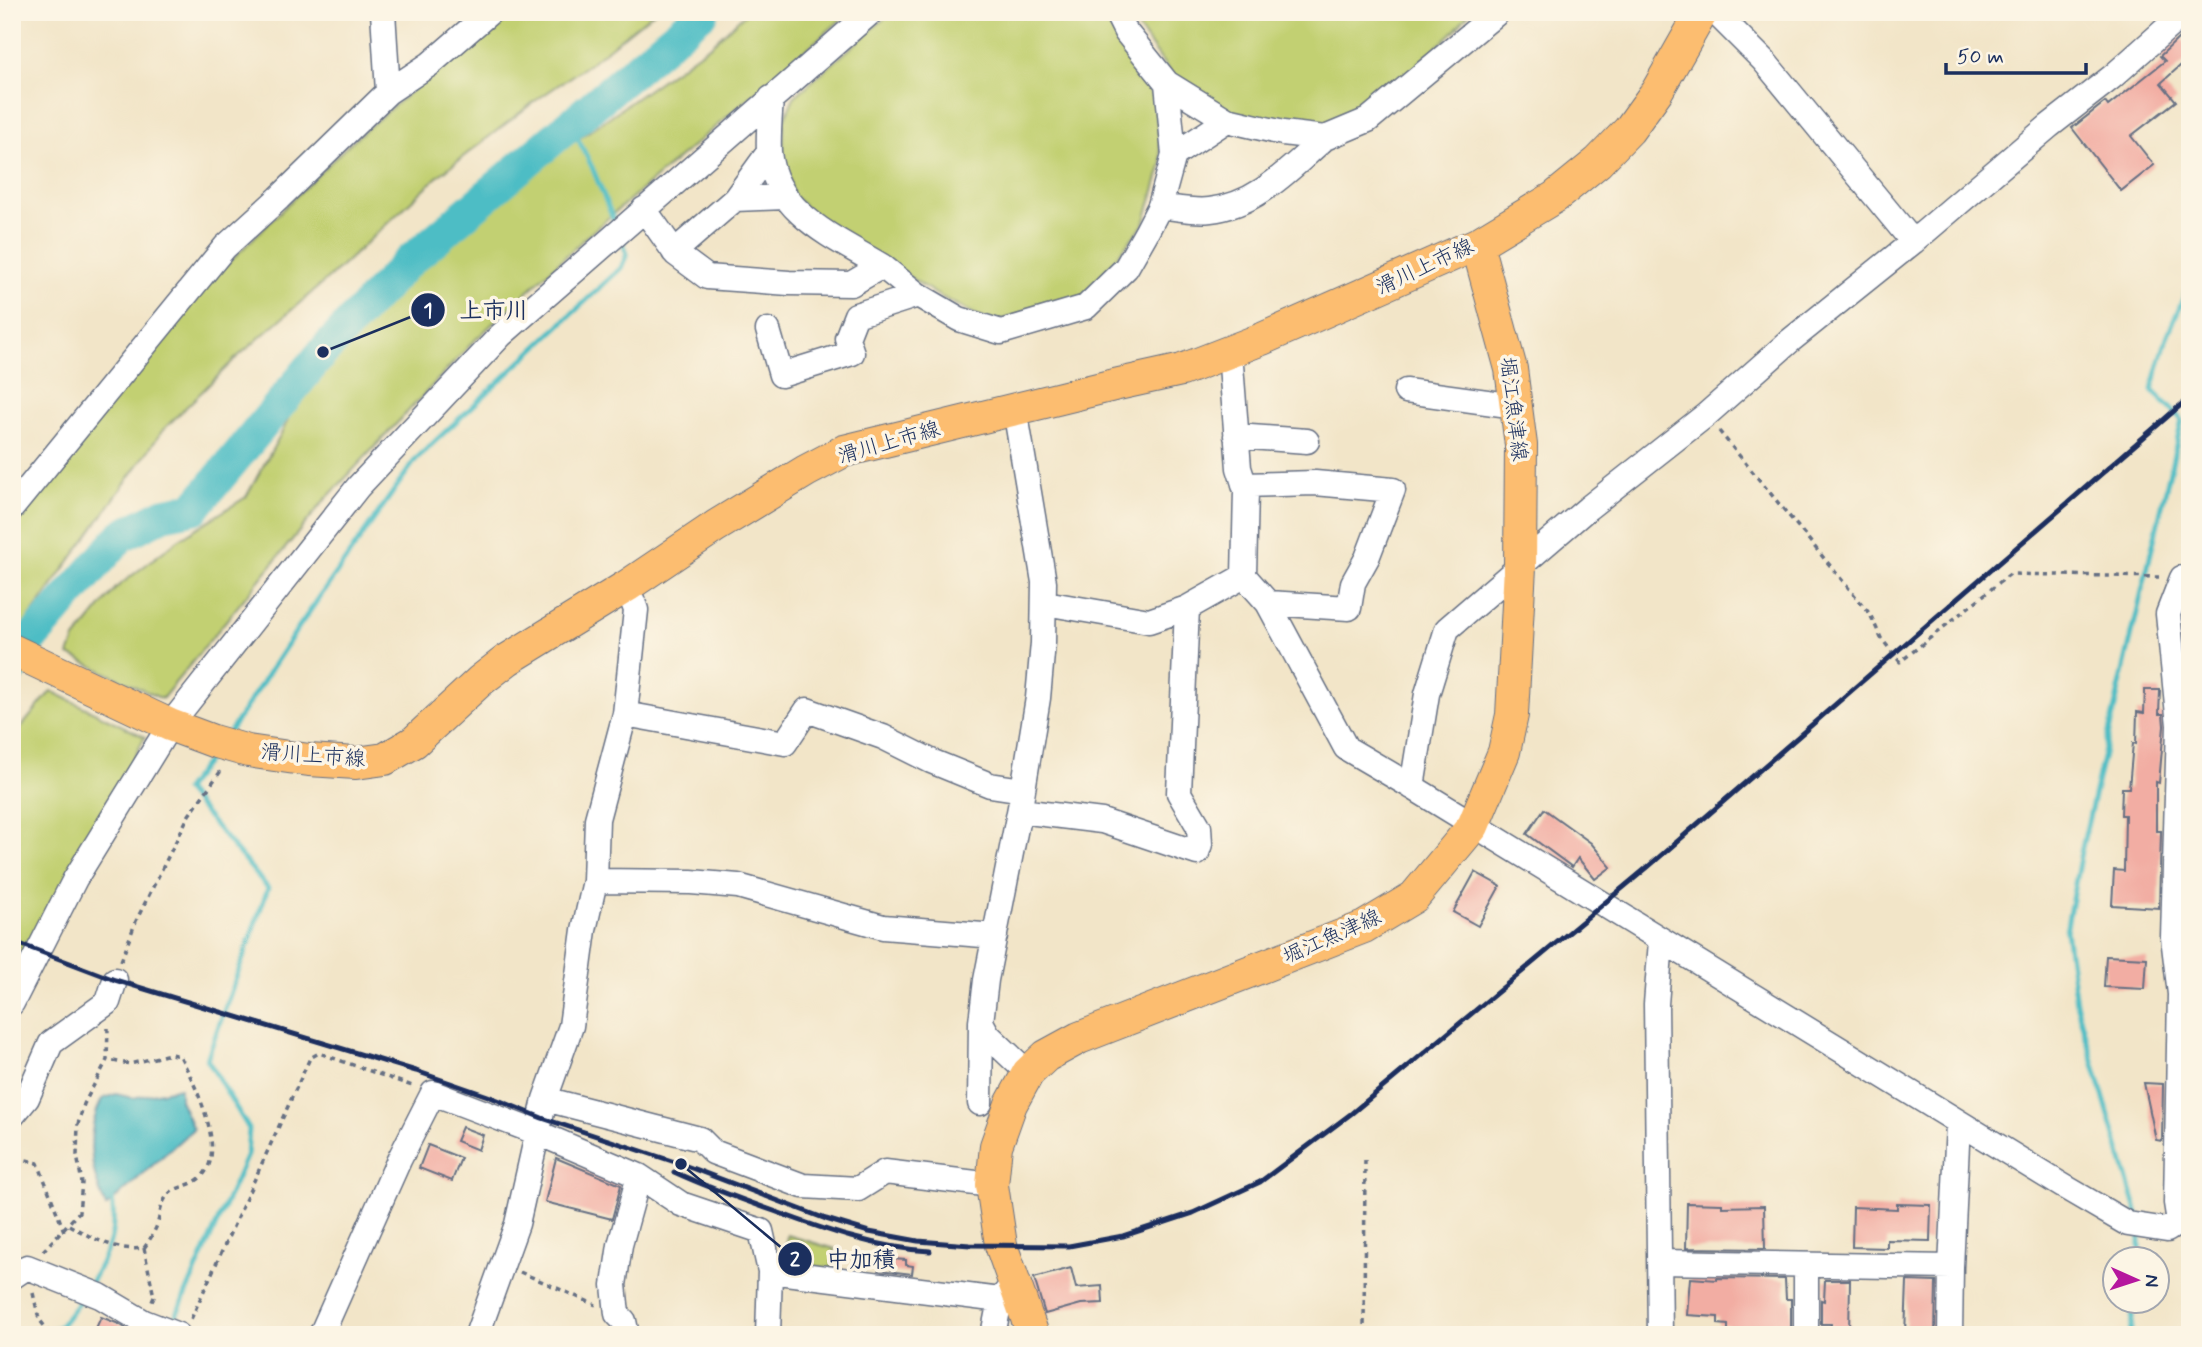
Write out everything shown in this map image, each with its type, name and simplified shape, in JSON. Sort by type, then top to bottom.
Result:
[{"type":"main road","name":"滑川上市線","points":[[12,650],[212,741],[309,760],[356,764],[385,760],[414,742],[480,681],[507,660],[627,586],[727,519],[806,471],[844,452],[1182,370],[1230,352],[1477,244],[1555,197],[1598,162],[1629,130],[1657,91],[1702,12]]},
{"type":"main road","name":"堀江魚津線","points":[[1033,1335],[1007,1292],[992,1185],[996,1146],[1011,1104],[1028,1073],[1046,1056],[1079,1038],[1364,928],[1414,897],[1473,826],[1504,752],[1512,715],[1520,567],[1521,445],[1511,369],[1477,244]]},
{"type":"street","points":[[383,12],[388,92]]},
{"type":"street","points":[[12,508],[225,247],[388,92],[430,64],[490,12]]},
{"type":"street","points":[[12,1003],[75,879],[170,724],[358,487],[500,335],[871,12]]},
{"type":"street","points":[[1116,12],[1126,32],[1167,83],[1227,120],[1283,133],[1325,138]]},
{"type":"street","points":[[1160,206],[1207,211],[1236,206],[1263,192],[1325,138],[1368,120],[1498,12]]},
{"type":"street","points":[[1715,12],[1764,61],[1913,242]]},
{"type":"street","points":[[1412,787],[1427,694],[1447,629],[1588,508],[1706,415],[1791,340],[2112,77],[2169,17]]},
{"type":"street","points":[[771,97],[769,152],[778,187],[803,218],[881,266],[918,295],[959,319],[1001,332],[1086,307],[1126,268],[1160,206],[1174,155],[1167,83]]},
{"type":"street","points":[[1174,155],[1227,120]]},
{"type":"street","points":[[674,252],[735,199],[769,152]]},
{"type":"street","points":[[735,199],[786,197]]},
{"type":"street","points":[[644,209],[674,252],[708,277],[789,284],[850,284],[881,266]]},
{"type":"street","points":[[768,330],[781,375],[852,353],[847,338],[856,315],[918,295]]},
{"type":"street","points":[[1230,352],[1239,468],[1244,485],[1244,576],[1268,603],[1346,748],[1958,1124],[2128,1224],[2167,1230],[2184,1226],[2176,1203],[2185,994],[2173,937],[2182,881],[2179,725],[2181,674],[2168,614],[2186,578]]},
{"type":"street","points":[[1406,391],[1516,406]]},
{"type":"street","points":[[979,1103],[981,1022],[986,981],[1038,698],[1045,603],[1044,582],[1015,410]]},
{"type":"street","points":[[1236,436],[1307,441]]},
{"type":"street","points":[[1244,485],[1315,483],[1393,490],[1367,558],[1353,583],[1349,608],[1268,603]]},
{"type":"street","points":[[1045,603],[1149,621],[1187,608],[1244,576]]},
{"type":"street","points":[[477,1335],[517,1224],[545,1099],[571,1026],[584,930],[595,881],[597,819],[625,714],[636,610],[627,586]]},
{"type":"street","points":[[625,714],[785,743],[807,710],[883,737],[1021,801],[1102,821],[1197,853],[1200,844],[1199,827],[1179,793],[1187,608]]},
{"type":"street","points":[[595,881],[691,882],[737,886],[883,927],[995,936]]},
{"type":"street","points":[[1660,1335],[1656,1004],[1661,941]]},
{"type":"street","points":[[13,1125],[51,1043],[111,991]]},
{"type":"street","points":[[981,1022],[988,1035],[1028,1073]]},
{"type":"street","points":[[321,1335],[399,1160],[433,1093],[538,1133],[639,1176],[681,1204],[761,1231],[770,1271],[768,1335]]},
{"type":"street","points":[[545,1099],[700,1139],[713,1152],[803,1186],[858,1189],[885,1172],[992,1185]]},
{"type":"street","points":[[1950,1335],[1958,1124]]},
{"type":"street","points":[[625,1329],[614,1285],[620,1245],[639,1176]]},
{"type":"street","points":[[1660,1262],[1951,1267]]},
{"type":"street","points":[[1806,1266],[1806,1335]]},
{"type":"street","points":[[770,1271],[1007,1292],[993,1335]]},
{"type":"street","points":[[20,1272],[100,1296],[144,1322],[183,1328]]},
{"type":"path","points":[[1706,415],[1870,614],[1881,638],[1900,662],[2010,574],[2186,578]]},
{"type":"path","points":[[51,1335],[39,1319],[20,1272],[64,1231],[79,1212],[82,1184],[78,1124],[84,1104],[107,1060],[111,991],[136,921],[189,815],[237,748]]},
{"type":"path","points":[[107,1060],[130,1064],[170,1054],[180,1056],[197,1087],[209,1124],[209,1166],[203,1177],[191,1185],[178,1187],[166,1197],[157,1225],[144,1248],[154,1297],[144,1322]]},
{"type":"path","points":[[183,1328],[310,1058],[318,1054],[433,1093]]},
{"type":"path","points":[[13,1125],[19,1158],[38,1163],[64,1231]]},
{"type":"path","points":[[1364,1335],[1365,1155]]},
{"type":"path","points":[[69,1225],[93,1239],[131,1250],[144,1248]]},
{"type":"path","points":[[885,1258],[892,1259]]},
{"type":"path","points":[[503,1265],[625,1329]]},
{"type":"green space","points":[[504,12],[654,12],[437,177],[332,275],[235,359],[163,430],[12,642],[12,518],[201,290],[349,144]]},
{"type":"green space","points":[[747,12],[850,12],[586,237],[473,342],[323,502],[162,699],[69,655],[75,639],[116,588],[178,540],[246,497],[283,430],[330,326],[479,217],[546,162],[712,44]]},
{"type":"green space","points":[[892,12],[1099,12],[1123,45],[1154,98],[1162,164],[1144,224],[1083,297],[992,323],[939,296],[815,217],[793,195],[783,152],[784,120],[794,97]]},
{"type":"green space","points":[[1127,12],[1470,12],[1455,30],[1379,101],[1342,124],[1306,129],[1226,110],[1174,78]]},
{"type":"green space","points":[[51,691],[145,737],[12,987],[12,738]]},
{"type":"green space","points":[[787,1235],[835,1249],[831,1270],[785,1259]]},
{"type":"water","points":[[180,1088],[180,1100],[193,1129],[106,1207],[93,1167],[91,1140],[96,1112],[102,1099],[116,1094],[133,1098]]},
{"type":"building","points":[[2180,37],[2190,48],[2190,57],[2161,83],[2176,101],[2131,136],[2154,165],[2121,191],[2072,128],[2105,102],[2108,106],[2165,61],[2160,56]]},
{"type":"building","points":[[2145,690],[2160,690],[2159,714],[2163,714],[2164,726],[2159,783],[2156,782],[2156,831],[2161,831],[2159,908],[2112,905],[2114,870],[2124,871],[2125,815],[2121,815],[2122,788],[2129,788],[2133,743],[2136,744],[2137,712],[2144,713]]},
{"type":"building","points":[[1544,809],[1591,843],[1611,867],[1595,879],[1578,858],[1572,867],[1527,834]]},
{"type":"building","points":[[1475,872],[1500,886],[1478,926],[1453,912]]},
{"type":"building","points":[[2106,956],[2147,958],[2145,989],[2104,987]]},
{"type":"building","points":[[2144,1083],[2163,1084],[2162,1141],[2156,1140]]},
{"type":"building","points":[[462,1127],[483,1135],[478,1150],[456,1141]]},
{"type":"building","points":[[428,1145],[461,1158],[452,1181],[419,1168]]},
{"type":"building","points":[[556,1158],[621,1185],[612,1219],[545,1202]]},
{"type":"building","points":[[1687,1203],[1722,1204],[1722,1207],[1764,1206],[1765,1249],[1686,1248]]},
{"type":"building","points":[[1897,1204],[1931,1205],[1930,1241],[1887,1240],[1887,1248],[1852,1247],[1853,1207],[1897,1209]]},
{"type":"building","points":[[892,1259],[906,1260],[906,1265],[913,1266],[912,1274],[879,1270],[880,1262],[891,1263]]},
{"type":"building","points":[[1071,1268],[1076,1288],[1102,1286],[1103,1303],[1081,1304],[1045,1314],[1034,1278]]},
{"type":"building","points":[[1690,1278],[1785,1279],[1786,1299],[1791,1299],[1791,1329],[1756,1327],[1756,1335],[1728,1335],[1728,1325],[1718,1324],[1718,1317],[1687,1315]]},
{"type":"building","points":[[1825,1280],[1850,1280],[1849,1335],[1830,1335],[1831,1324],[1821,1324],[1821,1300],[1824,1301]]},
{"type":"building","points":[[1907,1281],[1936,1282],[1935,1335],[1905,1335]]},
{"type":"building","points":[[101,1317],[119,1324],[136,1335],[93,1335]]},
{"type":"waterway","points":[[12,669],[33,637],[121,536],[164,514],[194,508],[323,352],[405,265],[703,12]]},
{"type":"waterway","points":[[570,123],[592,167],[616,226]]},
{"type":"waterway","points":[[227,736],[298,628],[416,459],[621,268],[627,254],[621,238]]},
{"type":"waterway","points":[[2139,1218],[2076,1003],[2066,931],[2081,852],[2182,420],[2152,390],[2167,337],[2190,282]]},
{"type":"waterway","points":[[172,1325],[247,1155],[249,1129],[207,1059],[268,888],[185,790],[214,752]]},
{"type":"waterway","points":[[89,1286],[110,1243],[113,1222],[112,1196]]},
{"type":"waterway","points":[[2140,1231],[2140,1246]]},
{"type":"waterway","points":[[42,1335],[60,1326],[83,1297]]},
{"type":"waterway","points":[[2130,1335],[2132,1316]]},
{"type":"railway","points":[[2185,12],[2190,18]]},
{"type":"railway","points":[[12,941],[115,980],[416,1071],[542,1118],[681,1164],[826,1219],[869,1232],[918,1241],[970,1245],[1069,1246],[1123,1236],[1193,1213],[1260,1182],[1352,1113],[1649,866],[2190,397]]},
{"type":"railway","points":[[674,1172],[832,1231],[870,1242],[930,1251]]},
{"type":"place","name":"上市川","points":[[323,352]]},
{"type":"place","name":"中加積","points":[[681,1164]]}]
